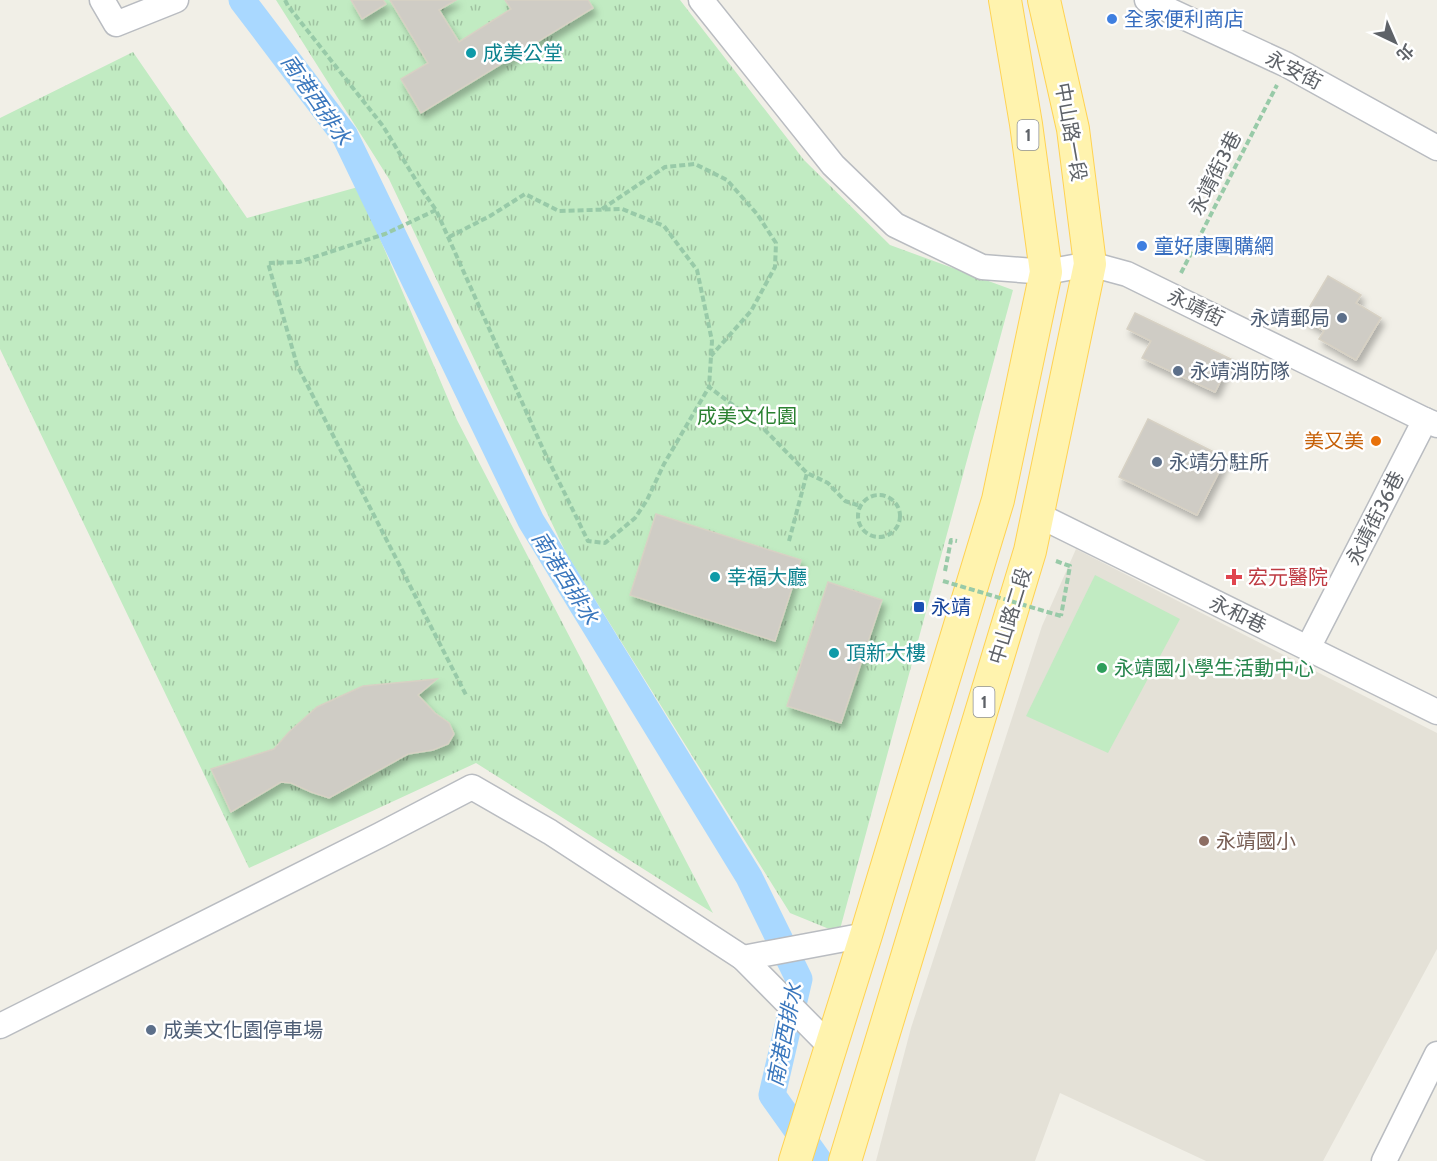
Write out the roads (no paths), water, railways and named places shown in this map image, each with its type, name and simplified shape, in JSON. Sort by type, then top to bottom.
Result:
[{"type":"main road","name":"1","points":[[795,1161],[998,500],[1046,272],[1026,124],[1005,0]]},
{"type":"main road","name":"中山路一段","points":[[1044,0],[1073,129],[1090,264]]},
{"type":"main road","name":"中山路二段","points":[[848,1147],[1030,551],[1090,264]]},
{"type":"street","points":[[102,0],[116,24],[176,0]]},
{"type":"street","name":"永靖街","points":[[701,0],[833,165],[895,225],[982,267],[1046,272],[1090,264],[1128,274],[1431,423]]},
{"type":"street","name":"永安街","points":[[1147,0],[1287,65],[1437,148]]},
{"type":"street","name":"永靖街36巷","points":[[1308,648],[1431,423]]},
{"type":"street","name":"永和巷","points":[[1038,515],[1437,712]]},
{"type":"street","points":[[0,1026],[472,787],[550,832],[743,958],[831,1047]]},
{"type":"street","points":[[743,958],[866,935]]},
{"type":"street","points":[[1384,1161],[1437,1054]]},
{"type":"waterway","name":"南港西排水","points":[[242,0],[345,136],[531,521],[749,877],[799,979],[772,1095],[819,1161]]},
{"type":"place","name":"全家便利商店","points":[[1112,19]]},
{"type":"place","name":"成美公堂","points":[[471,53]]},
{"type":"place","name":"童好康團購網","points":[[1142,246]]},
{"type":"place","name":"永靖郵局","points":[[1342,318]]},
{"type":"place","name":"永靖消防隊","points":[[1178,371]]},
{"type":"place","name":"美又美","points":[[1376,441]]},
{"type":"place","name":"永靖分駐所","points":[[1157,462]]},
{"type":"place","name":"幸福大廳","points":[[715,577]]},
{"type":"place","name":"宏元醫院","points":[[1234,577]]},
{"type":"place","name":"永靖","points":[[919,607]]},
{"type":"place","name":"頂新大樓","points":[[834,653]]},
{"type":"place","name":"永靖國小學生活動中心","points":[[1102,668]]},
{"type":"place","name":"永靖國小","points":[[1204,841]]},
{"type":"place","name":"成美文化園停車場","points":[[151,1030]]},
{"type":"park label","name":"成美文化園","points":[[747,416]]}]
